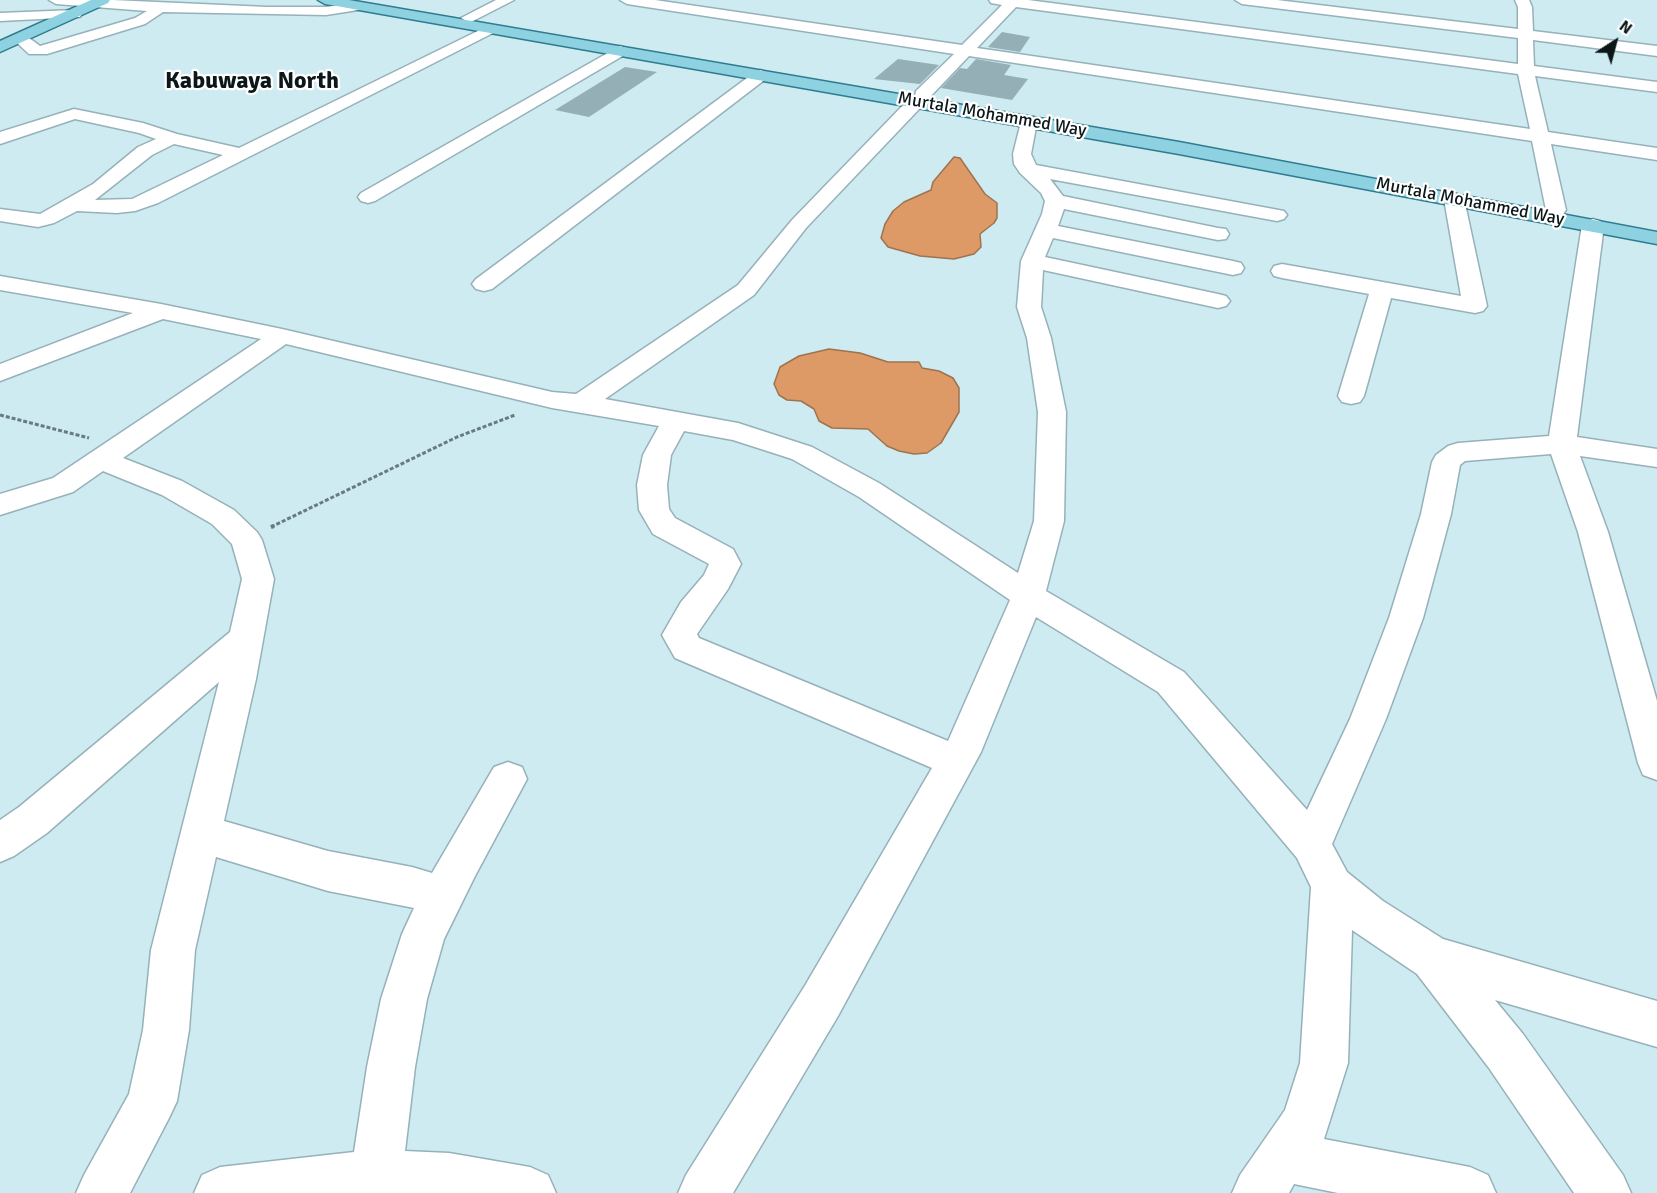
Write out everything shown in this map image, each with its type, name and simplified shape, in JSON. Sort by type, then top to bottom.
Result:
[{"type":"main road","name":"Murtala Mohammed Way","points":[[325,0],[468,18],[919,99],[1028,122],[1657,238]]},
{"type":"main road","points":[[0,47],[99,2]]},
{"type":"main road","name":"Murtala Mohammed Way","points":[[359,3],[490,29],[761,75],[1219,146],[1657,230]]},
{"type":"street","points":[[56,0],[162,8],[319,12],[359,3]]},
{"type":"street","points":[[468,18],[507,0]]},
{"type":"street","points":[[627,0],[1657,154]]},
{"type":"street","points":[[996,0],[1657,87]]},
{"type":"street","points":[[1242,0],[1657,51]]},
{"type":"street","points":[[1522,0],[1525,7],[1526,71],[1556,210]]},
{"type":"street","points":[[567,402],[666,347],[746,290],[799,224],[1014,1]]},
{"type":"street","points":[[138,40],[127,32],[130,27],[162,8]]},
{"type":"street","points":[[0,17],[75,14]]},
{"type":"street","points":[[20,38],[35,51],[41,51],[140,21]]},
{"type":"street","points":[[73,205],[117,207],[135,205],[242,154],[490,29]]},
{"type":"street","points":[[368,197],[620,51]]},
{"type":"street","points":[[484,284],[761,75]]},
{"type":"street","points":[[0,138],[74,114],[143,128],[172,138],[242,154]]},
{"type":"street","points":[[704,1193],[822,1000],[968,741],[1028,596],[1049,520],[1052,412],[1040,338],[1029,307],[1050,191],[1023,164],[1022,154],[1028,122]]},
{"type":"street","points":[[0,215],[38,221],[47,219],[100,188],[145,151],[172,138]]},
{"type":"street","points":[[1027,169],[1277,215]]},
{"type":"street","points":[[1282,272],[1474,306],[1454,199]]},
{"type":"street","points":[[1593,225],[1562,444],[1593,532],[1657,763]]},
{"type":"street","points":[[1044,231],[1218,234]]},
{"type":"street","points":[[1044,231],[1233,268]]},
{"type":"street","points":[[1044,231],[1218,301]]},
{"type":"street","points":[[0,283],[161,311],[282,336],[567,402],[738,432],[801,453],[869,490],[1028,596],[1171,682],[1311,845],[1332,886],[1368,916],[1433,958],[1657,1024]]},
{"type":"street","points":[[1351,396],[1381,291]]},
{"type":"street","points":[[0,373],[161,311]]},
{"type":"street","points":[[0,505],[63,484],[282,336]]},
{"type":"street","points":[[676,420],[657,455],[652,485],[654,510],[664,526],[722,557],[725,564],[717,581],[693,611],[679,635],[687,648],[956,761]]},
{"type":"street","points":[[1311,845],[1368,719],[1406,618],[1436,514],[1446,462],[1458,452],[1562,444],[1657,458]]},
{"type":"street","points":[[102,1193],[152,1101],[166,1030],[173,950],[203,834],[258,579],[246,540],[223,517],[109,452]]},
{"type":"street","points":[[0,843],[33,820],[247,638]]},
{"type":"street","points":[[376,1175],[391,1067],[404,999],[424,934],[442,897],[508,779]]},
{"type":"street","points":[[203,834],[328,871],[412,887],[442,897]]},
{"type":"street","points":[[1332,886],[1324,1063],[1306,1123],[1271,1175],[1470,1193]]},
{"type":"street","points":[[1433,958],[1506,1051],[1605,1193]]},
{"type":"street","points":[[220,1193],[315,1186],[376,1175],[449,1179],[530,1193]]},
{"type":"path","points":[[246,540],[457,437],[567,402]]},
{"type":"path","points":[[0,415],[109,452]]},
{"type":"shaded area","points":[[954,157],[960,158],[985,194],[997,203],[997,218],[980,234],[981,247],[974,254],[954,259],[920,256],[888,247],[881,238],[885,224],[893,211],[904,202],[931,190],[933,182]]},
{"type":"shaded area","points":[[829,349],[860,353],[888,362],[919,362],[922,368],[939,371],[953,378],[959,388],[959,412],[941,443],[927,453],[914,454],[899,451],[887,446],[868,429],[832,428],[819,421],[814,409],[801,401],[787,400],[779,395],[774,384],[780,367],[799,356]]},
{"type":"building","points":[[1002,32],[1030,37],[1020,52],[988,47]]},
{"type":"building","points":[[898,59],[939,65],[920,84],[874,79]]},
{"type":"building","points":[[976,59],[1011,65],[1004,75],[1028,79],[1012,100],[941,88],[960,68],[967,69]]},
{"type":"building","points":[[625,67],[657,72],[589,117],[555,110]]},
{"type":"district","name":"Kabuwaya North","points":[[252,82]]}]
